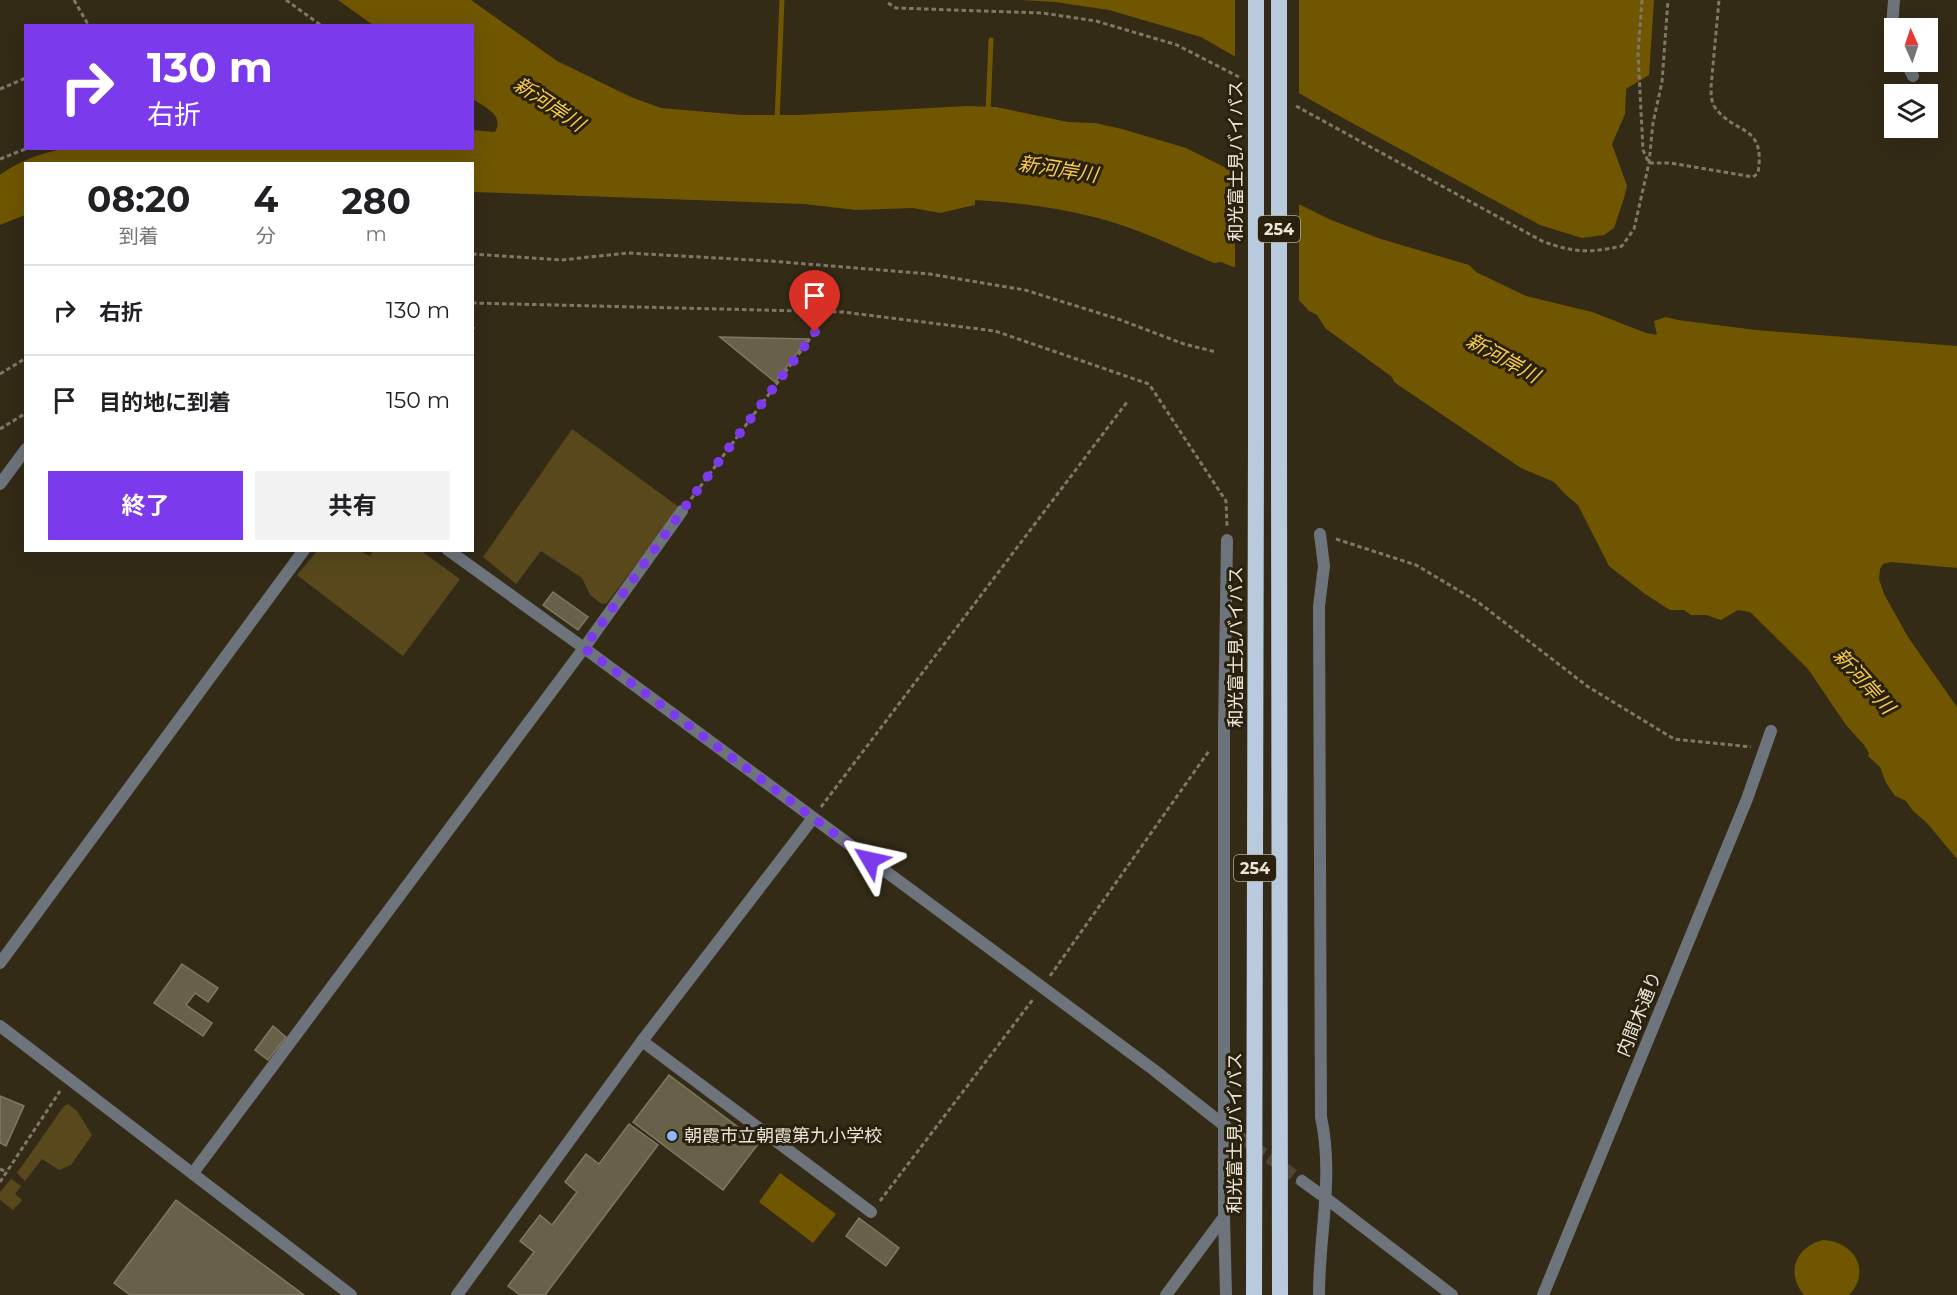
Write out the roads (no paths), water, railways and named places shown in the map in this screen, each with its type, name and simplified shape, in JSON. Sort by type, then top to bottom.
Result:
[{"type":"highway","name":"和光富士見バイパス","points":[[1254,1295],[1256,0]]},
{"type":"highway","name":"254","points":[[1279,0],[1280,1295]]},
{"type":"street","points":[[1893,18],[1894,0]]},
{"type":"street","points":[[1911,72],[1913,76]]},
{"type":"street","points":[[0,483],[24,452]]},
{"type":"street","points":[[194,1173],[584,648],[682,511]]},
{"type":"street","points":[[1319,1295],[1321,1235],[1327,1198],[1326,1140],[1321,1117],[1319,606],[1324,566],[1320,534]]},
{"type":"street","points":[[1226,1295],[1224,729],[1227,540]]},
{"type":"street","points":[[0,963],[303,552]]},
{"type":"street","points":[[451,552],[1154,1070],[1225,1126]]},
{"type":"street","name":"内間木通り","points":[[1544,1295],[1747,799],[1771,731]]},
{"type":"street","points":[[457,1295],[642,1041],[813,818]]},
{"type":"street","points":[[0,1026],[351,1295]]},
{"type":"street","points":[[642,1041],[872,1212]]},
{"type":"street","points":[[1302,1181],[1452,1295]]},
{"type":"street","points":[[1166,1295],[1224,1217]]},
{"type":"water","name":"新河岸川","points":[[338,0],[471,0],[557,61],[631,97],[661,108],[742,115],[799,115],[967,106],[996,107],[1068,122],[1095,123],[1122,129],[1186,148],[1331,220],[1381,239],[1469,265],[1476,272],[1526,296],[1592,312],[1646,333],[1657,335],[1654,321],[1666,317],[1756,330],[1957,346],[1957,568],[1891,562],[1883,564],[1879,579],[1884,594],[1908,637],[1957,707],[1957,859],[1906,801],[1895,796],[1886,783],[1880,767],[1868,756],[1869,753],[1864,745],[1846,725],[1808,669],[1750,612],[1738,610],[1721,620],[1706,615],[1691,615],[1684,610],[1670,610],[1609,566],[1578,505],[1554,482],[1521,468],[1394,382],[1392,377],[1325,328],[1317,315],[1309,311],[1297,298],[1241,270],[1221,262],[1214,263],[1109,221],[1050,208],[975,200],[975,205],[940,213],[913,208],[856,210],[804,204],[474,192],[474,162],[24,162],[24,215],[0,225],[0,175],[14,166],[30,159],[58,150],[474,150],[474,130],[495,132],[497,121],[495,116],[474,100],[474,24],[372,24]]},
{"type":"water","points":[[1022,0],[1654,0],[1649,75],[1626,89],[1625,114],[1612,144],[1627,186],[1614,228],[1604,235],[1582,238],[1540,225],[1332,112],[1201,37],[1109,10]]},
{"type":"water","points":[[780,1173],[836,1214],[813,1243],[759,1202]]},
{"type":"water","points":[[1824,1240],[1844,1246],[1856,1259],[1859,1277],[1849,1295],[1804,1295],[1798,1286],[1795,1278],[1796,1261],[1806,1248]]},
{"type":"waterway","points":[[777,122],[782,0]]},
{"type":"waterway","points":[[988,113],[991,40]]},
{"type":"tunnel","points":[[1225,1126],[1302,1181]]},
{"type":"place","name":"朝霞市立朝霞第九小学校","points":[[672,1136]]}]
